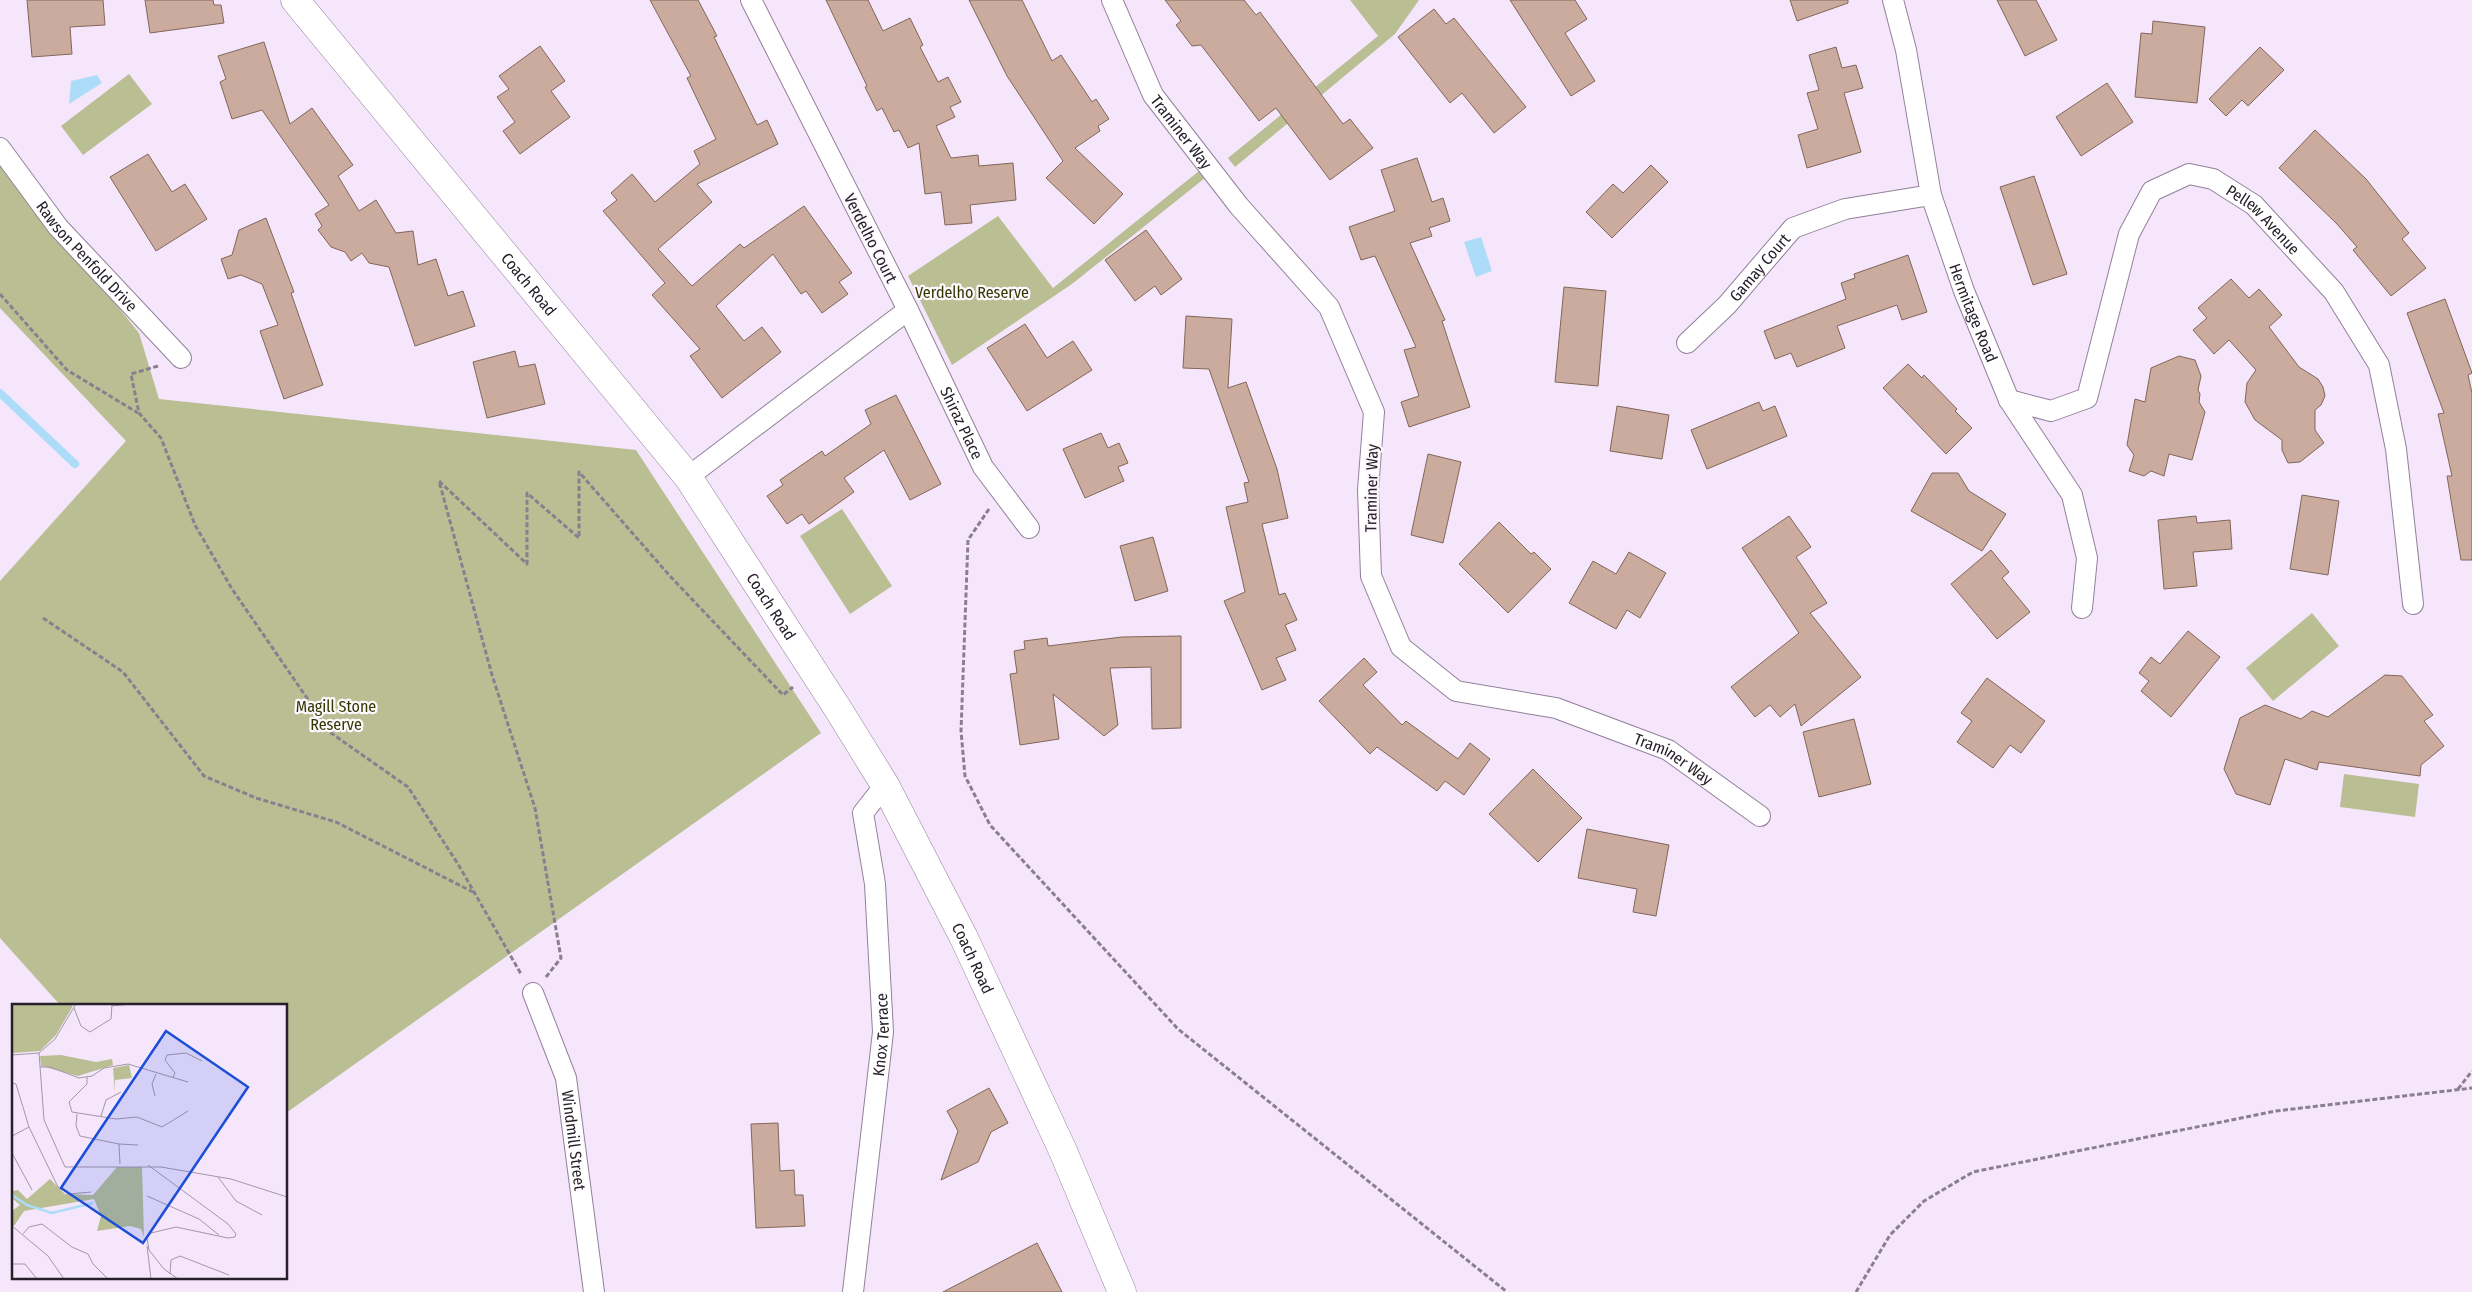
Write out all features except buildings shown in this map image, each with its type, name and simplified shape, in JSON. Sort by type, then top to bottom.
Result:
[{"type":"street","name":"Coach Road","points":[[295,0],[688,477],[814,671],[885,785],[964,938],[1064,1151],[1122,1292]]},
{"type":"street","name":"Verdelho Court","points":[[751,0],[908,310]]},
{"type":"street","name":"Traminer Way","points":[[1112,0],[1153,95],[1239,206],[1329,307],[1374,412],[1368,490],[1371,576],[1401,647],[1456,691],[1556,708],[1668,750],[1760,816]]},
{"type":"street","name":"Hermitage Road","points":[[1893,0],[1906,50],[1931,195],[1964,292],[2009,400],[2072,495],[2087,558],[2082,608]]},
{"type":"street","name":"Rawson Penfold Drive","points":[[0,148],[58,227],[181,358]]},
{"type":"street","name":"Pellew Avenue","points":[[2009,400],[2051,411],[2087,398],[2129,234],[2152,192],[2189,174],[2213,179],[2254,205],[2334,292],[2379,366],[2396,449],[2413,604]]},
{"type":"street","name":"Gamay Court","points":[[1687,343],[1727,304],[1793,228],[1845,209],[1931,195]]},
{"type":"street","points":[[688,477],[908,310]]},
{"type":"street","name":"Shiraz Place","points":[[908,310],[983,467],[1028,528]]},
{"type":"street","name":"Knox Terrace","points":[[853,1292],[883,1032],[875,884],[863,813],[885,785]]},
{"type":"street","name":"Windmill Street","points":[[533,993],[566,1078],[594,1292]]},
{"type":"path","points":[[0,294],[67,370],[139,413],[161,438],[195,524],[232,589],[331,733],[408,787],[533,993],[561,958],[535,808],[492,675],[440,480],[527,564],[527,492],[579,538],[579,472],[669,575],[783,695],[814,671]]},
{"type":"path","points":[[139,413],[131,374],[181,358]]},
{"type":"path","points":[[1001,492],[968,540],[960,731],[965,776],[990,825],[1178,1029],[1507,1292]]},
{"type":"path","points":[[43,618],[123,672],[204,776],[256,798],[336,822],[474,893]]},
{"type":"path","points":[[2457,1089],[2472,1071]]},
{"type":"path","points":[[1856,1292],[1890,1235],[1924,1201],[1973,1172],[2276,1111],[2472,1088]]},
{"type":"green space","points":[[1350,0],[1419,0],[1395,34],[1235,167],[1228,158],[1378,36]]},
{"type":"green space","points":[[129,74],[152,104],[83,155],[61,126]]},
{"type":"green space","name":"Magill Stone Reserve","points":[[0,160],[139,333],[159,399],[636,450],[821,733],[288,1112],[288,1004],[59,1004],[0,938],[0,581],[126,441],[0,308]]},
{"type":"green space","name":"Verdelho Reserve","points":[[1199,171],[1205,178],[1072,284],[952,365],[908,276],[998,216],[1053,288]]},
{"type":"green space","points":[[842,509],[892,586],[850,614],[800,536]]},
{"type":"green space","points":[[2312,613],[2339,646],[2273,701],[2246,668]]},
{"type":"green space","points":[[2344,774],[2419,784],[2415,817],[2340,807]]},
{"type":"water","points":[[97,75],[102,83],[69,104],[71,81]]},
{"type":"water","points":[[1481,237],[1492,271],[1476,277],[1464,242]]},
{"type":"waterway","points":[[0,393],[75,464]]}]
